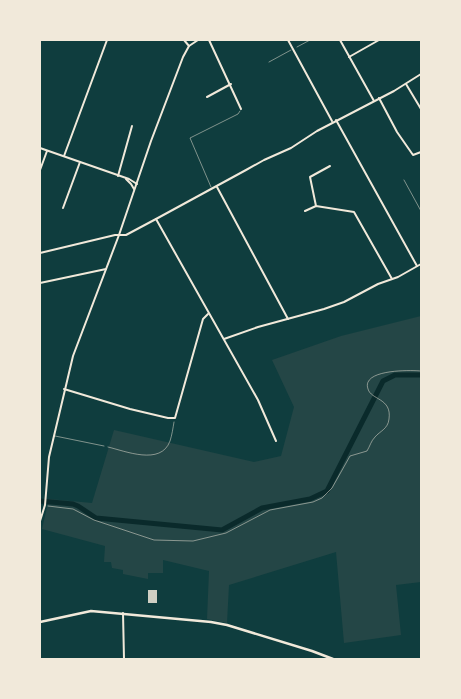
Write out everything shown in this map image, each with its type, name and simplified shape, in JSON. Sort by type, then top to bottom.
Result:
[{"type":"main road","points":[[40,622],[91,611],[207,621],[312,650],[334,659]]},
{"type":"street","points":[[64,156],[107,40]]},
{"type":"street","points":[[184,40],[189,46]]},
{"type":"street","points":[[40,521],[46,505],[47,471],[54,435],[73,356],[119,235],[151,141],[189,46],[198,40]]},
{"type":"street","points":[[209,40],[241,109]]},
{"type":"street","points":[[288,40],[333,122]]},
{"type":"street","points":[[340,40],[374,101]]},
{"type":"street","points":[[349,57],[379,40]]},
{"type":"street","points":[[40,253],[126,235],[256,164],[291,148],[336,120],[406,84],[421,74]]},
{"type":"street","points":[[207,96],[231,84]]},
{"type":"street","points":[[406,84],[421,109]]},
{"type":"street","points":[[379,98],[403,142],[414,155],[421,152]]},
{"type":"street","points":[[336,120],[417,266]]},
{"type":"street","points":[[118,176],[132,126]]},
{"type":"street","points":[[40,148],[129,179],[137,184]]},
{"type":"street","points":[[40,170],[47,151]]},
{"type":"street","points":[[63,208],[80,162]]},
{"type":"street","points":[[316,206],[310,177],[330,166]]},
{"type":"street","points":[[129,179],[140,175]]},
{"type":"street","points":[[124,178],[132,184],[137,184]]},
{"type":"street","points":[[132,184],[134,192]]},
{"type":"street","points":[[217,187],[288,319]]},
{"type":"street","points":[[305,211],[316,206],[354,212],[392,279]]},
{"type":"street","points":[[156,219],[258,400],[276,441]]},
{"type":"street","points":[[224,339],[344,302],[421,264]]},
{"type":"street","points":[[40,282],[106,269]]},
{"type":"street","points":[[64,389],[130,409],[175,418],[203,319],[209,313]]},
{"type":"street","points":[[123,613],[124,659]]},
{"type":"lane","points":[[269,62],[297,47]]},
{"type":"lane","points":[[212,189],[190,138],[238,114],[241,109]]},
{"type":"lane","points":[[404,180],[421,211]]},
{"type":"lane","points":[[54,435],[104,446]]},
{"type":"path","points":[[297,47],[310,40]]},
{"type":"path","points":[[46,505],[73,509],[94,520],[159,541],[193,541],[226,533],[270,510],[313,502],[326,496],[350,456],[367,451],[375,437],[387,426],[388,410],[385,404],[368,391],[367,385],[369,380],[395,370],[421,371]]},
{"type":"path","points":[[104,446],[149,456],[158,454],[170,443],[175,418]]},
{"type":"shaded area","points":[[421,316],[421,582],[396,585],[401,635],[344,643],[336,552],[229,585],[227,623],[207,619],[209,571],[163,560],[163,573],[148,573],[148,579],[123,574],[123,570],[112,568],[111,562],[104,562],[105,546],[42,529],[49,499],[92,503],[114,430],[254,462],[281,456],[294,407],[272,360],[341,336]]},
{"type":"building","points":[[148,590],[157,590],[157,603],[148,603]]},
{"type":"waterway","points":[[40,501],[73,504],[96,518],[222,530],[262,508],[310,499],[327,491],[383,381],[395,375],[421,375]]}]
